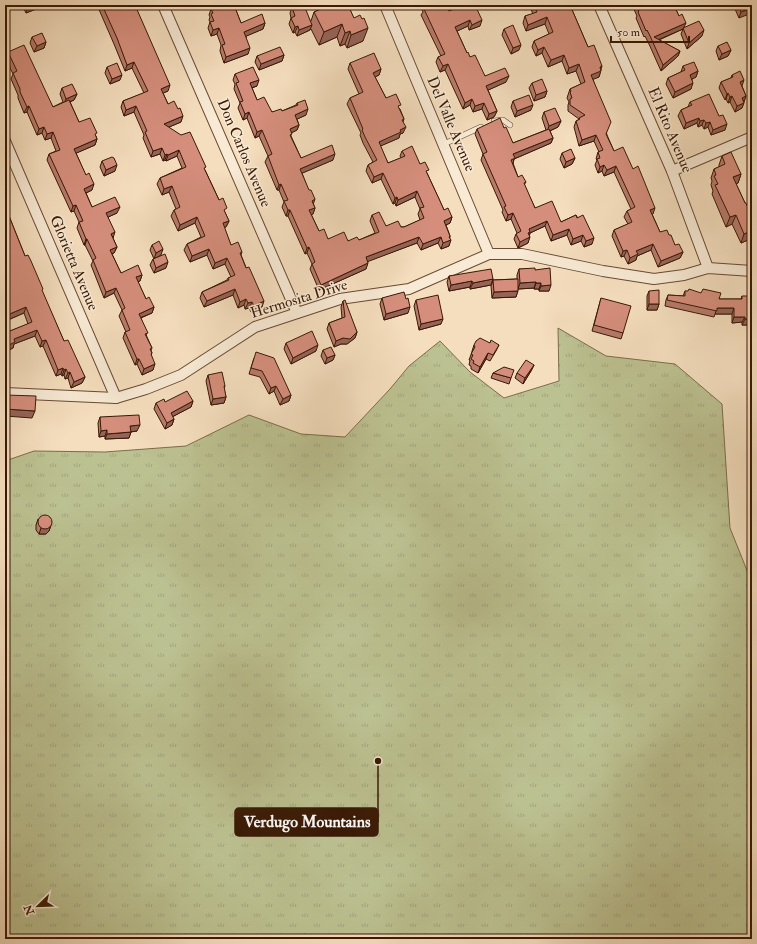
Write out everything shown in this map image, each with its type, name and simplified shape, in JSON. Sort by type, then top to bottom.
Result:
[{"type":"street","name":"Don Carlos Avenue","points":[[163,5],[296,313]]},
{"type":"street","name":"Del Valle Avenue","points":[[385,5],[489,254]]},
{"type":"street","name":"El Rito Avenue","points":[[599,5],[672,171],[708,268]]},
{"type":"street","points":[[672,171],[752,137]]},
{"type":"street","name":"Glorietta Avenue","points":[[5,141],[116,398]]},
{"type":"street","name":"Hermosita Drive","points":[[5,393],[116,398],[146,389],[181,375],[255,327],[340,299],[409,289],[489,254],[522,254],[654,279],[684,275],[708,268],[752,271]]},
{"type":"lane","points":[[491,123],[497,120],[503,120],[510,125]]},
{"type":"lane","points":[[444,144],[484,126]]},
{"type":"green space","points":[[558,328],[606,356],[675,364],[722,404],[730,528],[752,583],[752,939],[5,939],[5,461],[34,451],[105,452],[186,446],[249,415],[301,434],[345,437],[390,389],[409,366],[440,341],[470,372],[504,398],[559,381]]},
{"type":"building","points":[[102,5],[135,5],[170,85],[161,89],[168,104],[174,101],[178,109],[180,108],[183,116],[164,124],[181,135],[190,132],[206,167],[204,168],[219,200],[223,198],[227,208],[224,210],[229,221],[223,223],[231,245],[238,242],[242,252],[240,253],[246,268],[249,267],[264,301],[254,306],[252,302],[248,303],[246,299],[240,302],[235,289],[207,301],[202,292],[229,280],[228,278],[235,275],[227,258],[215,263],[209,249],[192,256],[187,244],[205,236],[197,217],[180,225],[174,210],[180,207],[172,186],[164,189],[160,178],[186,167],[179,150],[168,155],[165,155],[162,148],[153,151],[145,132],[147,131],[136,106],[126,110],[123,101],[148,91],[134,62],[127,65]]},
{"type":"building","points":[[222,5],[234,5],[241,23],[262,14],[265,23],[244,32],[250,48],[226,57],[222,45],[225,44],[219,28],[213,30],[210,22],[214,21],[211,14],[213,13],[211,9]]},
{"type":"building","points":[[304,5],[312,25],[299,30],[298,26],[295,27],[291,18],[295,16],[292,7]]},
{"type":"building","points":[[330,5],[348,5],[354,18],[360,15],[362,19],[364,18],[368,28],[351,35],[350,31],[345,33],[342,24],[324,32],[314,12]]},
{"type":"building","points":[[424,5],[446,5],[449,11],[464,5],[475,5],[482,20],[472,25],[470,20],[455,27],[467,53],[468,52],[470,57],[475,55],[485,76],[505,68],[509,76],[486,86],[497,111],[489,114],[484,103],[475,106],[472,99],[465,103],[448,64],[443,66],[438,57],[445,54],[424,9],[426,8]]},
{"type":"building","points":[[534,5],[570,5],[588,47],[594,45],[602,66],[600,67],[601,71],[591,75],[611,122],[606,134],[614,151],[623,147],[633,169],[638,166],[655,208],[650,210],[660,232],[667,230],[675,245],[679,244],[683,252],[661,261],[653,244],[636,251],[638,254],[630,258],[627,250],[623,251],[614,230],[632,222],[627,211],[635,207],[616,166],[607,170],[604,165],[600,167],[597,159],[600,158],[598,152],[603,150],[596,135],[582,140],[576,121],[585,115],[570,105],[570,99],[572,98],[570,89],[585,82],[579,64],[569,68],[564,55],[551,60],[544,47],[538,50],[534,41],[553,32],[547,17],[528,25],[525,16],[537,12]]},
{"type":"building","points":[[636,5],[674,5],[679,16],[682,14],[686,23],[654,37],[680,51],[663,65],[647,30],[646,31]]},
{"type":"building","points":[[738,5],[752,5],[752,8],[741,12]]},
{"type":"building","points":[[699,21],[704,30],[689,43],[683,28]]},
{"type":"building","points":[[513,25],[521,45],[513,48],[504,29]]},
{"type":"building","points":[[42,33],[46,42],[37,46],[32,37]]},
{"type":"building","points":[[727,42],[731,50],[722,54],[718,46]]},
{"type":"building","points":[[24,45],[53,107],[69,100],[79,122],[90,118],[97,133],[95,134],[97,139],[74,149],[86,175],[89,173],[94,184],[84,189],[92,207],[115,197],[120,207],[106,213],[115,232],[111,234],[117,247],[110,250],[121,273],[138,265],[142,275],[136,277],[146,299],[149,297],[154,307],[139,314],[148,333],[145,334],[152,348],[150,349],[155,364],[144,369],[139,359],[137,359],[125,332],[130,330],[122,310],[125,308],[116,288],[106,292],[93,260],[96,258],[79,222],[83,221],[76,205],[73,206],[49,154],[60,150],[53,132],[47,134],[44,127],[39,129],[29,106],[27,107],[20,92],[13,73],[17,71],[8,52]]},
{"type":"building","points":[[280,47],[284,55],[261,64],[257,56]]},
{"type":"building","points":[[374,53],[381,69],[373,73],[386,98],[396,94],[401,105],[398,106],[404,119],[402,120],[406,127],[400,130],[401,132],[379,142],[388,163],[405,156],[402,151],[412,146],[420,164],[425,162],[429,170],[426,171],[444,210],[448,208],[452,217],[444,221],[451,240],[443,243],[441,237],[423,244],[419,237],[366,257],[368,263],[321,285],[312,264],[315,262],[309,247],[307,248],[290,210],[288,210],[284,201],[288,200],[281,184],[279,185],[268,156],[272,154],[262,130],[257,132],[249,112],[245,114],[240,102],[243,101],[236,83],[239,82],[235,74],[253,67],[259,80],[250,83],[257,100],[264,97],[272,112],[281,109],[282,111],[298,105],[297,103],[305,100],[308,109],[295,115],[299,125],[290,129],[292,134],[290,135],[301,158],[332,145],[335,154],[300,169],[309,190],[311,190],[315,199],[312,201],[315,208],[309,210],[319,231],[324,229],[328,239],[344,232],[348,241],[357,237],[359,240],[379,232],[372,215],[379,212],[386,226],[398,221],[401,227],[404,227],[424,218],[420,208],[424,207],[417,191],[398,200],[397,197],[395,198],[383,173],[374,177],[368,165],[377,160],[365,137],[350,98],[363,92],[350,63]]},
{"type":"building","points":[[694,62],[698,71],[690,75],[693,83],[675,92],[668,78],[685,70],[683,66]]},
{"type":"building","points":[[117,63],[122,75],[112,79],[107,67]]},
{"type":"building","points":[[740,71],[744,80],[740,82],[746,96],[742,98],[744,103],[737,106],[732,96],[730,97],[728,93],[727,94],[721,82],[733,77],[732,75]]},
{"type":"building","points":[[542,79],[547,91],[536,95],[532,83]]},
{"type":"building","points":[[72,84],[77,94],[66,99],[62,88]]},
{"type":"building","points":[[709,94],[719,116],[723,115],[727,124],[713,130],[710,122],[706,123],[704,120],[700,121],[699,118],[686,123],[681,110],[692,105],[690,102]]},
{"type":"building","points":[[529,95],[533,105],[517,111],[513,101]]},
{"type":"building","points":[[555,108],[561,121],[549,126],[544,112]]},
{"type":"building","points":[[500,118],[513,143],[549,129],[553,138],[513,154],[515,158],[511,160],[518,177],[522,175],[526,182],[524,183],[535,208],[552,201],[561,222],[576,215],[577,218],[583,215],[594,238],[586,241],[583,235],[573,239],[569,229],[553,235],[547,221],[529,229],[530,232],[528,233],[530,237],[520,242],[516,234],[521,231],[513,213],[508,215],[504,207],[506,206],[483,154],[487,152],[477,129]]},
{"type":"building","points":[[571,149],[575,158],[566,162],[562,153]]},
{"type":"building","points":[[731,152],[741,174],[733,177],[747,206],[752,204],[752,232],[751,231],[744,234],[736,215],[730,217],[715,185],[718,184],[714,176],[716,175],[714,169],[725,164],[722,156]]},
{"type":"building","points":[[112,157],[117,165],[106,170],[102,161]]},
{"type":"building","points":[[5,206],[25,256],[28,255],[31,261],[64,341],[68,340],[85,377],[74,382],[70,372],[68,373],[66,369],[64,370],[63,368],[58,370],[46,340],[42,341],[37,330],[14,339],[15,342],[5,347],[5,319],[10,331],[32,322],[26,307],[5,316],[5,308],[8,307],[5,300]]},
{"type":"building","points":[[159,241],[163,249],[156,253],[152,245]]},
{"type":"building","points":[[165,254],[168,262],[156,268],[153,259]]},
{"type":"building","points":[[535,268],[535,270],[550,268],[551,285],[541,286],[541,283],[536,282],[520,283],[519,269]]},
{"type":"building","points":[[491,269],[493,279],[451,285],[449,276]]},
{"type":"building","points":[[518,279],[518,291],[494,292],[493,280]]},
{"type":"building","points":[[689,289],[701,293],[703,289],[721,293],[719,299],[742,299],[742,296],[752,296],[752,319],[745,319],[745,317],[734,317],[734,308],[717,308],[717,311],[667,300],[668,295],[685,296],[685,291],[688,291]]},
{"type":"building","points":[[659,290],[659,304],[649,304],[649,291]]},
{"type":"building","points":[[404,292],[406,299],[408,298],[410,307],[386,314],[382,298]]},
{"type":"building","points":[[438,295],[443,319],[421,324],[416,300]]},
{"type":"building","points":[[601,298],[631,306],[623,333],[594,325]]},
{"type":"building","points":[[345,300],[357,332],[350,339],[343,338],[336,341],[329,323],[345,317],[343,301]]},
{"type":"building","points":[[312,331],[318,345],[293,358],[286,343]]},
{"type":"building","points":[[480,338],[490,343],[491,340],[499,345],[493,355],[488,353],[480,367],[473,363],[474,361],[471,359],[473,355],[471,354],[475,347],[474,345],[476,341]]},
{"type":"building","points":[[331,347],[335,355],[327,358],[323,350]]},
{"type":"building","points":[[256,352],[274,358],[291,395],[283,399],[276,386],[271,388],[262,371],[251,368]]},
{"type":"building","points":[[526,360],[534,365],[525,378],[517,373]]},
{"type":"building","points":[[504,367],[514,370],[511,378],[493,373]]},
{"type":"building","points":[[222,372],[226,397],[213,399],[208,375]]},
{"type":"building","points":[[187,391],[193,401],[171,413],[174,419],[167,423],[156,403],[164,399],[165,402]]},
{"type":"building","points":[[5,395],[36,396],[35,411],[5,409]]},
{"type":"building","points":[[139,415],[140,425],[130,426],[131,432],[107,434],[107,430],[101,431],[100,417]]},
{"type":"building","points":[[45,515],[50,517],[52,522],[50,527],[45,529],[40,527],[38,522],[40,517]]},
{"type":"place","name":"Verdugo Mountains","points":[[378,761]]}]
